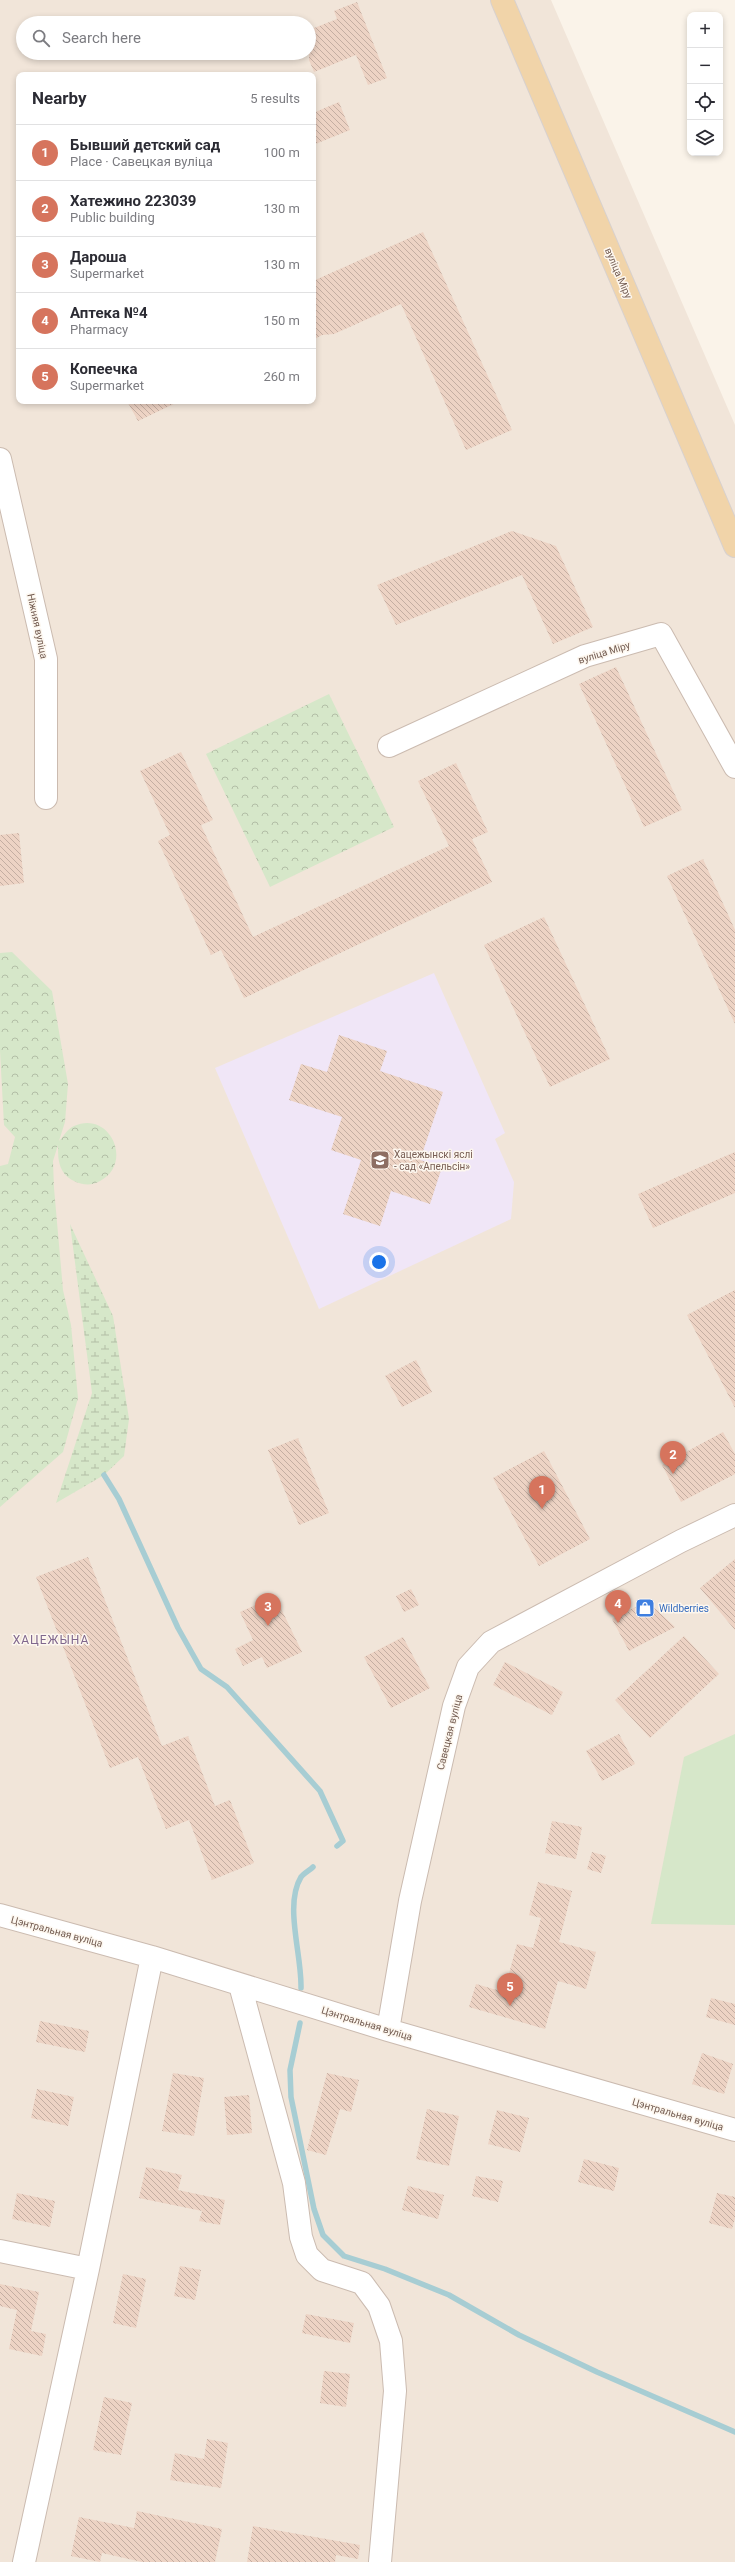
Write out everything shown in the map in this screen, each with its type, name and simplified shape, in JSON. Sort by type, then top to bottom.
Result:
[{"type":"main road","name":"вуліца Міру","points":[[502,0],[735,546]]},
{"type":"street","name":"Ніжняя вуліца","points":[[0,458],[46,659],[46,798]]},
{"type":"street","name":"вуліца Міру","points":[[390,746],[585,656],[661,634],[735,766]]},
{"type":"street","name":"Савецкая вуліца","points":[[388,2030],[412,1893],[454,1706],[468,1667],[491,1642],[681,1541],[735,1515]]},
{"type":"street","name":"Цэнтральная вуліца","points":[[0,1915],[152,1957],[388,2030],[735,2130]]},
{"type":"street","points":[[24,2562],[88,2269],[152,1957]]},
{"type":"street","points":[[240,1985],[294,2183],[301,2237],[308,2254],[322,2270],[362,2283],[379,2306],[391,2341],[396,2391],[380,2562]]},
{"type":"street","points":[[0,2251],[88,2269]]},
{"type":"shaded area","points":[[0,0],[551,0],[735,425],[735,2562],[0,2562]]},
{"type":"shaded area","name":"Хацежынскі яслі - сад «Апельсін»","points":[[434,973],[505,1133],[495,1139],[514,1182],[511,1219],[319,1309],[215,1068]]},
{"type":"green space","points":[[329,694],[394,827],[270,887],[206,754]]},
{"type":"green space","points":[[12,952],[52,991],[68,1084],[65,1122],[59,1141],[72,1127],[87,1123],[98,1125],[107,1132],[113,1141],[116,1151],[115,1163],[110,1173],[97,1183],[84,1184],[69,1178],[62,1170],[58,1155],[58,1145],[53,1161],[54,1188],[63,1290],[71,1325],[78,1398],[63,1452],[0,1507],[0,1166],[8,1164],[15,1137],[4,1125],[0,1051],[0,953]]},
{"type":"green space","points":[[70,1224],[113,1316],[129,1419],[124,1456],[104,1475],[56,1503],[92,1393]]},
{"type":"green space","points":[[735,1734],[735,1925],[651,1924],[684,1757]]},
{"type":"building","points":[[357,2],[387,78],[368,85],[356,55],[314,72],[309,60],[316,60],[316,27],[337,19],[334,11]]},
{"type":"building","points":[[339,102],[350,130],[316,144],[316,112]]},
{"type":"building","points":[[423,232],[512,430],[466,450],[401,304],[334,334],[322,335],[316,338],[316,280]]},
{"type":"building","points":[[129,404],[174,404],[138,421]]},
{"type":"building","points":[[512,531],[556,546],[593,627],[553,644],[522,575],[396,625],[377,585]]},
{"type":"building","points":[[616,667],[682,810],[644,827],[579,684]]},
{"type":"building","points":[[181,752],[213,820],[201,825],[253,937],[449,846],[418,781],[456,763],[488,832],[472,839],[492,882],[244,998],[221,950],[211,955],[158,841],[170,835],[140,771]]},
{"type":"building","points":[[19,833],[24,883],[0,886],[0,835]]},
{"type":"building","points":[[703,859],[735,930],[735,1024],[667,876]]},
{"type":"building","points":[[544,917],[610,1059],[550,1087],[484,945]]},
{"type":"building","points":[[339,1035],[387,1051],[380,1071],[443,1092],[420,1160],[442,1167],[430,1204],[391,1191],[380,1226],[343,1214],[361,1160],[331,1150],[342,1117],[289,1100],[301,1064],[327,1072]]},
{"type":"building","points":[[735,1152],[735,1193],[653,1228],[638,1194]]},
{"type":"building","points":[[735,1290],[735,1408],[687,1315]]},
{"type":"building","points":[[416,1360],[432,1392],[402,1407],[385,1376]]},
{"type":"building","points":[[723,1432],[735,1454],[735,1474],[681,1502],[662,1465]]},
{"type":"building","points":[[298,1438],[329,1513],[299,1525],[268,1450]]},
{"type":"building","points":[[544,1451],[590,1539],[539,1566],[493,1478]]},
{"type":"building","points":[[88,1557],[162,1746],[188,1736],[215,1806],[230,1800],[254,1863],[212,1880],[189,1820],[166,1829],[138,1757],[110,1768],[36,1577]]},
{"type":"building","points":[[735,1559],[735,1630],[700,1588]]},
{"type":"building","points":[[411,1589],[419,1605],[404,1612],[396,1596]]},
{"type":"building","points":[[275,1596],[302,1652],[267,1668],[262,1657],[243,1666],[235,1649],[253,1640],[240,1612]]},
{"type":"building","points":[[647,1601],[675,1627],[629,1651],[612,1619]]},
{"type":"building","points":[[684,1636],[719,1674],[650,1738],[615,1700]]},
{"type":"building","points":[[403,1637],[430,1688],[391,1708],[364,1657]]},
{"type":"building","points":[[505,1662],[563,1692],[552,1715],[493,1685]]},
{"type":"building","points":[[619,1734],[635,1764],[602,1781],[586,1751]]},
{"type":"building","points":[[552,1821],[582,1827],[576,1859],[545,1853]]},
{"type":"building","points":[[592,1852],[606,1856],[601,1873],[587,1869]]},
{"type":"building","points":[[538,1882],[572,1891],[559,1942],[596,1952],[586,1989],[558,1981],[545,2029],[469,2007],[476,1984],[504,1992],[517,1944],[533,1948],[541,1918],[529,1915]]},
{"type":"building","points":[[711,1998],[735,2004],[735,2025],[706,2017]]},
{"type":"building","points":[[40,2021],[89,2031],[85,2052],[36,2042]]},
{"type":"building","points":[[702,2053],[733,2064],[724,2094],[692,2084]]},
{"type":"building","points":[[173,2073],[204,2078],[194,2136],[162,2131]]},
{"type":"building","points":[[327,2073],[359,2080],[351,2112],[340,2109],[326,2155],[307,2150]]},
{"type":"building","points":[[37,2089],[74,2097],[68,2126],[31,2118]]},
{"type":"building","points":[[249,2095],[252,2133],[227,2135],[224,2097]]},
{"type":"building","points":[[427,2109],[459,2116],[449,2166],[416,2159]]},
{"type":"building","points":[[497,2110],[529,2118],[520,2152],[488,2144]]},
{"type":"building","points":[[584,2159],[619,2168],[614,2191],[578,2182]]},
{"type":"building","points":[[146,2167],[182,2175],[178,2190],[225,2200],[220,2225],[199,2221],[202,2211],[139,2198]]},
{"type":"building","points":[[476,2176],[503,2181],[498,2202],[472,2196]]},
{"type":"building","points":[[408,2186],[444,2195],[438,2219],[402,2210]]},
{"type":"building","points":[[17,2193],[55,2201],[50,2227],[12,2219]]},
{"type":"building","points":[[717,2193],[735,2197],[735,2218],[732,2229],[709,2223]]},
{"type":"building","points":[[180,2266],[201,2270],[195,2300],[174,2296]]},
{"type":"building","points":[[123,2274],[146,2279],[136,2328],[113,2323]]},
{"type":"building","points":[[0,2284],[39,2292],[31,2331],[46,2334],[42,2356],[9,2349],[17,2310],[0,2306]]},
{"type":"building","points":[[306,2314],[354,2323],[350,2343],[302,2333]]},
{"type":"building","points":[[324,2371],[350,2374],[346,2407],[320,2403]]},
{"type":"building","points":[[104,2397],[132,2403],[121,2455],[93,2450]]},
{"type":"building","points":[[207,2439],[228,2443],[221,2488],[170,2480],[175,2453],[204,2459]]},
{"type":"building","points":[[137,2511],[222,2529],[215,2562],[142,2562],[102,2553],[100,2562],[71,2556],[79,2517],[134,2528]]},
{"type":"building","points":[[253,2526],[360,2545],[358,2559],[336,2555],[335,2562],[247,2562]]},
{"type":"waterway","points":[[104,1475],[119,1499],[178,1628],[201,1669],[227,1687],[320,1791],[343,1841],[337,1846]]},
{"type":"waterway","points":[[301,1988],[301,1975],[295,1931],[294,1902],[296,1888],[301,1877],[313,1867]]},
{"type":"waterway","points":[[300,2023],[290,2070],[291,2097],[314,2209],[323,2235],[344,2256],[385,2269],[449,2295],[519,2335],[597,2372],[735,2432]]},
{"type":"place","name":"Хацежынскі яслі - сад «Апельсін»","points":[[380,1160]]},
{"type":"place","name":"Хатежино 223039","points":[[673,1474]]},
{"type":"place","name":"Бывший детский сад","points":[[542,1509]]},
{"type":"place","name":"Wildberries","points":[[645,1608]]},
{"type":"place","name":"Аптека №4","points":[[618,1623]]},
{"type":"place","name":"Дароша","points":[[268,1626]]},
{"type":"place","name":"Копеечка","points":[[510,2006]]},
{"type":"district","name":"ХАЦЕЖЫНА","points":[[51,1640]]}]
